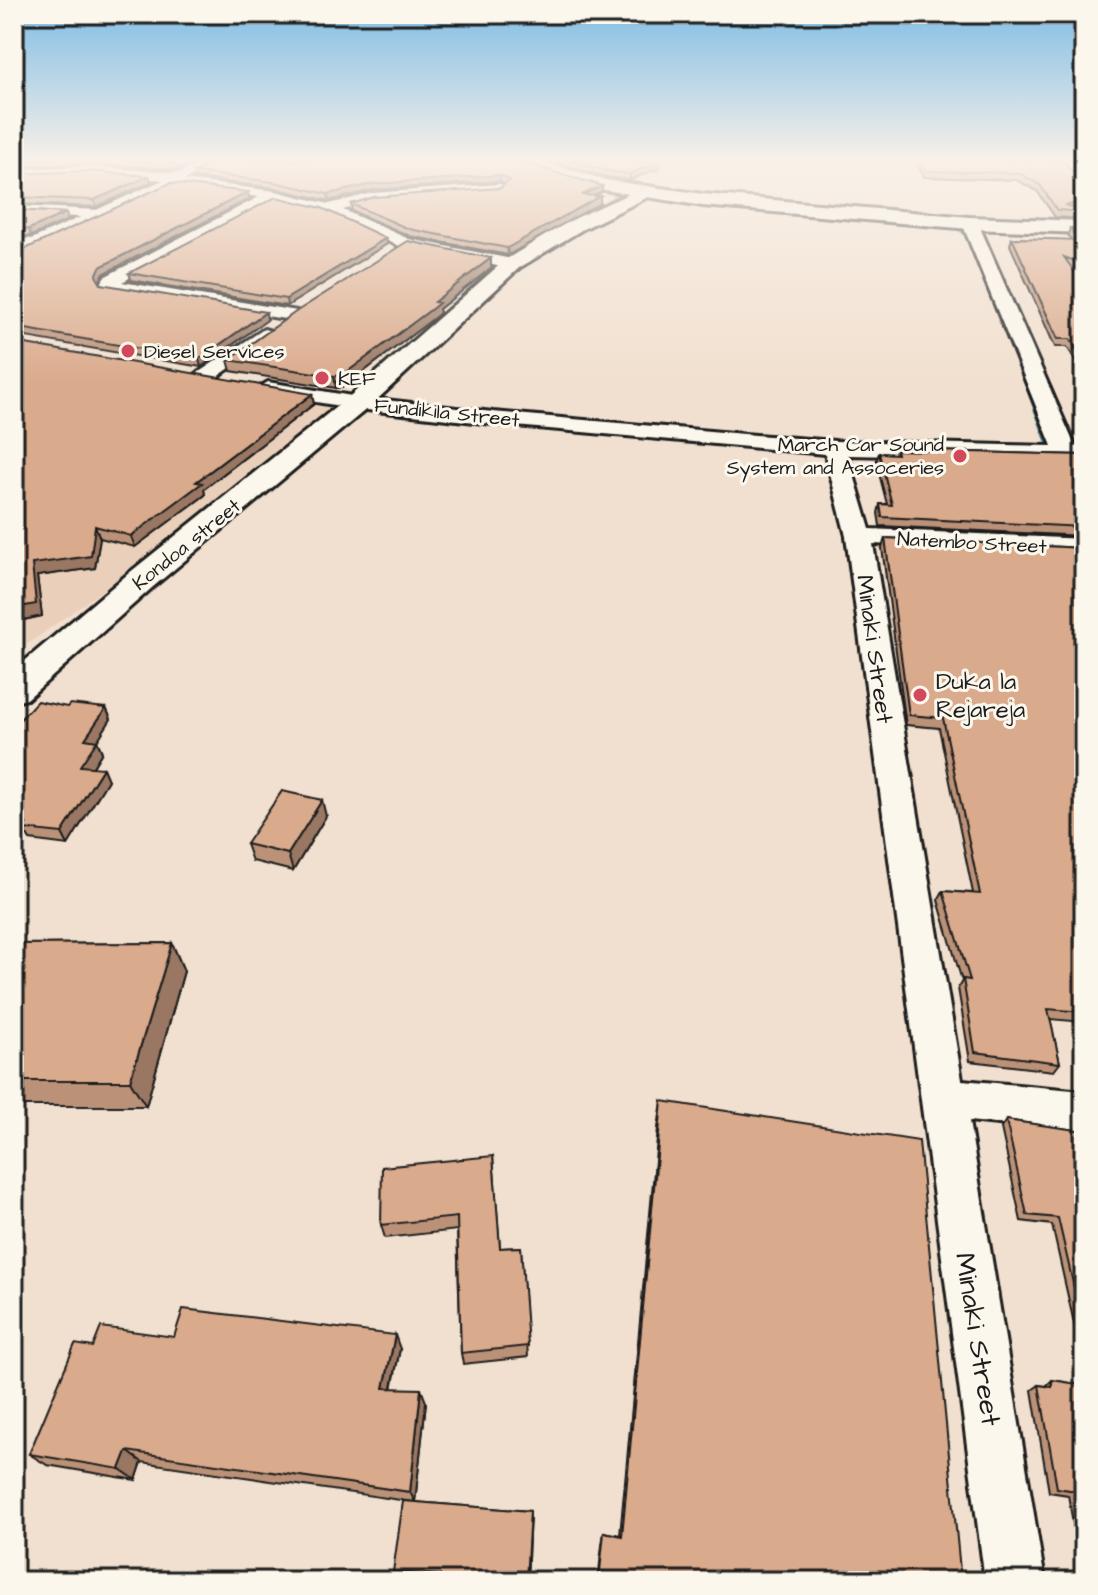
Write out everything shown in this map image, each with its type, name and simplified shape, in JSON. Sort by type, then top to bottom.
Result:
[{"type":"street","points":[[14,254],[56,234]]},
{"type":"street","points":[[199,234],[110,281],[110,285],[298,311],[196,377],[225,382]]},
{"type":"street","points":[[386,234],[405,243],[512,264]]},
{"type":"street","points":[[359,402],[512,264],[561,234]]},
{"type":"street","points":[[835,448],[1075,452],[975,234]]},
{"type":"street","points":[[14,243],[35,244]]},
{"type":"street","points":[[380,259],[405,243]]},
{"type":"street","name":"Fundikila Street","points":[[254,386],[493,418],[835,448]]},
{"type":"street","name":"Kondoa street","points":[[14,690],[141,580],[359,402]]},
{"type":"street","name":"Minaki Street","points":[[835,448],[859,536],[1015,1581]]},
{"type":"street","name":"Natembo Street","points":[[859,536],[1084,547]]},
{"type":"street","points":[[942,1098],[1084,1112]]},
{"type":"shaded area","points":[[14,362],[331,408],[131,570],[14,654]]},
{"type":"building","points":[[57,234],[164,234],[100,267],[96,276],[101,284],[266,312],[199,359],[14,327],[14,254]]},
{"type":"building","points":[[204,234],[378,234],[386,238],[286,299],[129,273]]},
{"type":"building","points":[[437,234],[531,234],[507,248]]},
{"type":"building","points":[[1074,234],[1084,234],[1084,264],[1064,257],[1084,285],[1084,361],[1070,339],[1058,339],[1012,238],[1078,240]]},
{"type":"building","points":[[408,241],[491,258],[434,302],[439,303],[433,308],[343,375],[228,360],[297,311]]},
{"type":"building","points":[[14,342],[312,394],[131,536],[95,526],[91,556],[32,564],[36,604],[14,608]]},
{"type":"building","points":[[896,450],[1084,455],[1084,527],[882,517],[880,504],[892,505],[879,453],[897,454]]},
{"type":"building","points":[[885,538],[1084,548],[1084,1012],[1048,1009],[1060,1063],[975,1052],[963,979],[970,980],[943,891],[980,894],[943,718],[909,715]]},
{"type":"building","points":[[37,701],[67,707],[70,704],[106,708],[85,739],[97,741],[80,766],[103,768],[62,833],[23,829],[26,824],[14,823],[14,726]]},
{"type":"building","points":[[282,791],[322,800],[288,854],[246,844]]},
{"type":"building","points":[[172,943],[130,1081],[14,1081],[14,944]]},
{"type":"building","points":[[662,1101],[919,1141],[961,1581],[599,1581],[604,1532],[622,1536]]},
{"type":"building","points":[[1006,1120],[1084,1131],[1084,1331],[1058,1218],[1027,1215]]},
{"type":"building","points":[[493,1156],[500,1248],[521,1247],[528,1346],[461,1353],[457,1217],[381,1225],[382,1167]]},
{"type":"building","points":[[183,1309],[395,1335],[384,1388],[421,1389],[410,1492],[127,1451],[120,1469],[29,1454],[75,1344],[93,1347],[101,1327],[174,1337]]},
{"type":"building","points":[[1052,1380],[1084,1385],[1084,1537],[1076,1491],[1057,1488],[1039,1385],[1052,1387]]},
{"type":"building","points":[[403,1501],[530,1511],[526,1581],[440,1581],[440,1575],[393,1572]]},
{"type":"waterway","points":[[966,234],[989,288]]},
{"type":"waterway","points":[[394,235],[431,244]]},
{"type":"waterway","points":[[468,251],[521,257]]},
{"type":"waterway","points":[[1012,345],[1051,446]]},
{"type":"place","name":"Diesel Services","points":[[128,351]]},
{"type":"place","name":"KEF","points":[[322,378]]},
{"type":"place","name":"March Car Sound System and Assoceries","points":[[960,456]]},
{"type":"place","name":"Duka la Rejareja","points":[[920,695]]}]
